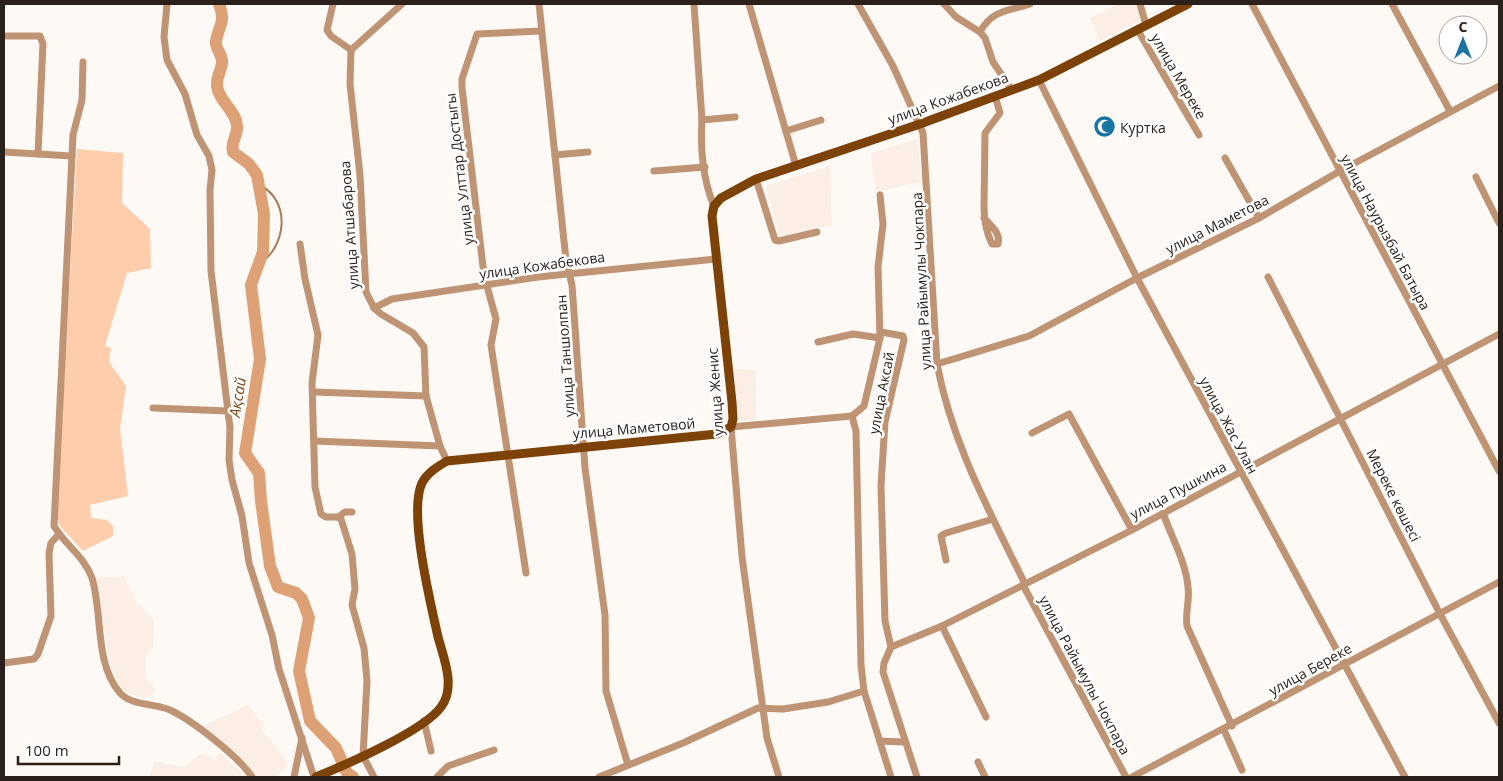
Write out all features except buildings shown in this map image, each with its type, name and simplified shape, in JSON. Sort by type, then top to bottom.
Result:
[{"type":"main road","name":"улица Кожабекова","points":[[714,206],[721,198],[756,179],[920,124],[1039,80],[1188,4]]},
{"type":"main road","name":"улица Женис","points":[[714,206],[712,216],[732,402],[733,419],[730,427]]},
{"type":"main road","name":"улица Маметовой","points":[[447,461],[718,434],[730,427]]},
{"type":"main road","points":[[315,777],[363,756],[424,722],[441,708],[446,699],[448,677],[426,579],[421,546],[418,495],[422,483],[429,473],[447,461]]},
{"type":"street","points":[[167,4],[164,37],[167,60],[185,94],[197,135],[209,156],[212,170],[210,190],[211,271],[230,428],[229,460],[242,516],[249,563],[315,777]]},
{"type":"street","points":[[333,4],[328,30],[331,36],[351,50],[402,4]]},
{"type":"street","name":"улица Таншолпан","points":[[538,4],[566,260],[572,285],[583,446],[605,615],[606,691],[628,765]]},
{"type":"street","name":"улица Женис","points":[[694,4],[702,120],[701,138],[709,195],[714,206]]},
{"type":"street","points":[[749,4],[796,166]]},
{"type":"street","name":"улица Райымулы Чокпара","points":[[858,4],[893,66],[920,124],[925,146],[936,364],[962,455],[1024,585],[1126,777]]},
{"type":"street","points":[[944,4],[956,17],[980,32],[985,38],[993,62],[1012,90]]},
{"type":"street","points":[[980,32],[987,19],[993,14],[1030,4]]},
{"type":"street","points":[[1140,4],[1146,25]]},
{"type":"street","name":"улица Наурызбай Батыра","points":[[1252,4],[1499,471]]},
{"type":"street","points":[[1392,4],[1450,111]]},
{"type":"street","name":"улица Мереке","points":[[1137,29],[1199,135]]},
{"type":"street","name":"улица Улттар Достыгы","points":[[526,574],[491,345],[496,319],[484,275],[462,79],[477,34],[541,30]]},
{"type":"street","points":[[4,36],[40,36],[43,44],[38,154]]},
{"type":"street","name":"улица Атшабарова","points":[[351,50],[350,84],[360,175],[366,292],[374,308]]},
{"type":"street","points":[[84,62],[82,100],[73,135],[53,512],[54,526],[83,560],[92,578],[105,660],[113,681],[121,694],[130,700],[170,710],[183,718],[238,761],[252,777]]},
{"type":"street","name":"улица Жас Улан","points":[[1039,80],[1137,278],[1405,777]]},
{"type":"street","name":"улица Маметова","points":[[936,364],[1029,336],[1137,278],[1259,218],[1340,171],[1499,86]]},
{"type":"street","points":[[984,218],[985,133],[1000,114],[996,96]]},
{"type":"street","points":[[702,120],[735,117]]},
{"type":"street","points":[[786,131],[821,120]]},
{"type":"street","points":[[4,152],[72,156]]},
{"type":"street","points":[[555,155],[588,152]]},
{"type":"street","points":[[1225,158],[1259,218]]},
{"type":"street","points":[[654,171],[705,166]]},
{"type":"street","points":[[1476,177],[1499,223]]},
{"type":"street","points":[[756,179],[775,240],[779,242],[817,232]]},
{"type":"street","points":[[818,342],[853,334],[881,335],[878,267],[883,224],[880,196]]},
{"type":"street","points":[[300,244],[305,279],[318,335],[312,373],[315,487],[318,506],[321,514],[326,517],[338,517],[345,512],[352,512]]},
{"type":"street","name":"улица Кожабекова","points":[[374,308],[392,299],[570,274],[716,259]]},
{"type":"street","name":"Мереке көшесі","points":[[1268,277],[1440,614],[1499,723]]},
{"type":"street","points":[[374,308],[391,322],[420,339],[424,347],[426,396],[440,446],[447,461]]},
{"type":"street","name":"улица Пушкина","points":[[891,647],[942,626],[1132,530],[1499,334]]},
{"type":"street","name":"улица Аксай","points":[[891,647],[884,621],[881,486],[885,422],[904,340],[903,336],[881,335],[864,406],[852,416],[856,432],[861,665],[864,691],[891,777]]},
{"type":"street","points":[[314,392],[426,396]]},
{"type":"street","points":[[153,408],[228,411]]},
{"type":"street","points":[[1032,433],[1069,414],[1132,530]]},
{"type":"street","name":"улица Маметовой","points":[[730,427],[852,416]]},
{"type":"street","name":"улица Женис","points":[[730,427],[742,557],[767,738],[779,777]]},
{"type":"street","points":[[314,440],[440,446]]},
{"type":"street","points":[[1163,513],[1187,577],[1189,589],[1185,615],[1187,626],[1232,726]]},
{"type":"street","points":[[338,517],[343,524],[352,554],[355,589],[352,605],[364,648],[367,681],[363,756],[374,777]]},
{"type":"street","points":[[946,560],[941,536],[946,532],[993,519]]},
{"type":"street","points":[[4,663],[34,659],[38,654],[51,616],[51,543],[59,534]]},
{"type":"street","name":"улица Береке","points":[[1132,777],[1232,726],[1343,664],[1499,582]]},
{"type":"street","points":[[942,626],[986,717]]},
{"type":"street","points":[[891,647],[884,663],[883,672],[904,742],[917,777]]},
{"type":"street","points":[[599,777],[764,707],[783,709],[828,702],[864,691]]},
{"type":"street","points":[[424,722],[432,751]]},
{"type":"street","points":[[1224,730],[1242,770]]},
{"type":"street","points":[[294,777],[302,738]]},
{"type":"street","points":[[880,741],[904,742]]},
{"type":"street","points":[[437,777],[448,766],[494,750]]},
{"type":"street","points":[[978,762],[985,777]]},
{"type":"shaded area","points":[[1119,4],[1136,4],[1140,20],[1100,41],[1090,18]]},
{"type":"shaded area","points":[[918,139],[921,182],[876,192],[871,153]]},
{"type":"shaded area","points":[[77,149],[123,153],[122,203],[150,229],[151,268],[127,273],[105,346],[111,348],[109,362],[126,386],[120,429],[128,496],[90,505],[91,518],[107,520],[113,526],[113,536],[83,551],[59,525],[57,511]]},
{"type":"shaded area","points":[[830,166],[832,226],[813,228],[780,237],[766,186]]},
{"type":"shaded area","points":[[734,369],[756,370],[756,420],[739,421]]},
{"type":"shaded area","points":[[124,576],[137,603],[151,616],[154,622],[153,647],[146,657],[146,678],[157,691],[143,699],[124,691],[117,682],[109,658],[97,578]]},
{"type":"shaded area","points":[[248,705],[264,726],[261,729],[286,759],[287,767],[276,777],[257,777],[234,753],[203,726]]},
{"type":"shaded area","points":[[202,753],[215,760],[220,753],[246,777],[149,777],[155,761],[183,767]]},
{"type":"waterway","name":"Ақсай","points":[[219,4],[222,20],[216,44],[222,63],[217,80],[218,92],[236,120],[237,130],[232,145],[233,152],[249,164],[257,175],[264,214],[263,252],[251,285],[260,359],[245,453],[259,473],[270,566],[278,587],[296,593],[302,599],[309,618],[299,671],[310,721],[336,748],[347,773],[353,777]]},
{"type":"waterway","points":[[258,265],[275,248],[282,225],[281,213],[277,202],[260,185]]},
{"type":"place","name":"Куртка","points":[[1104,127]]}]
